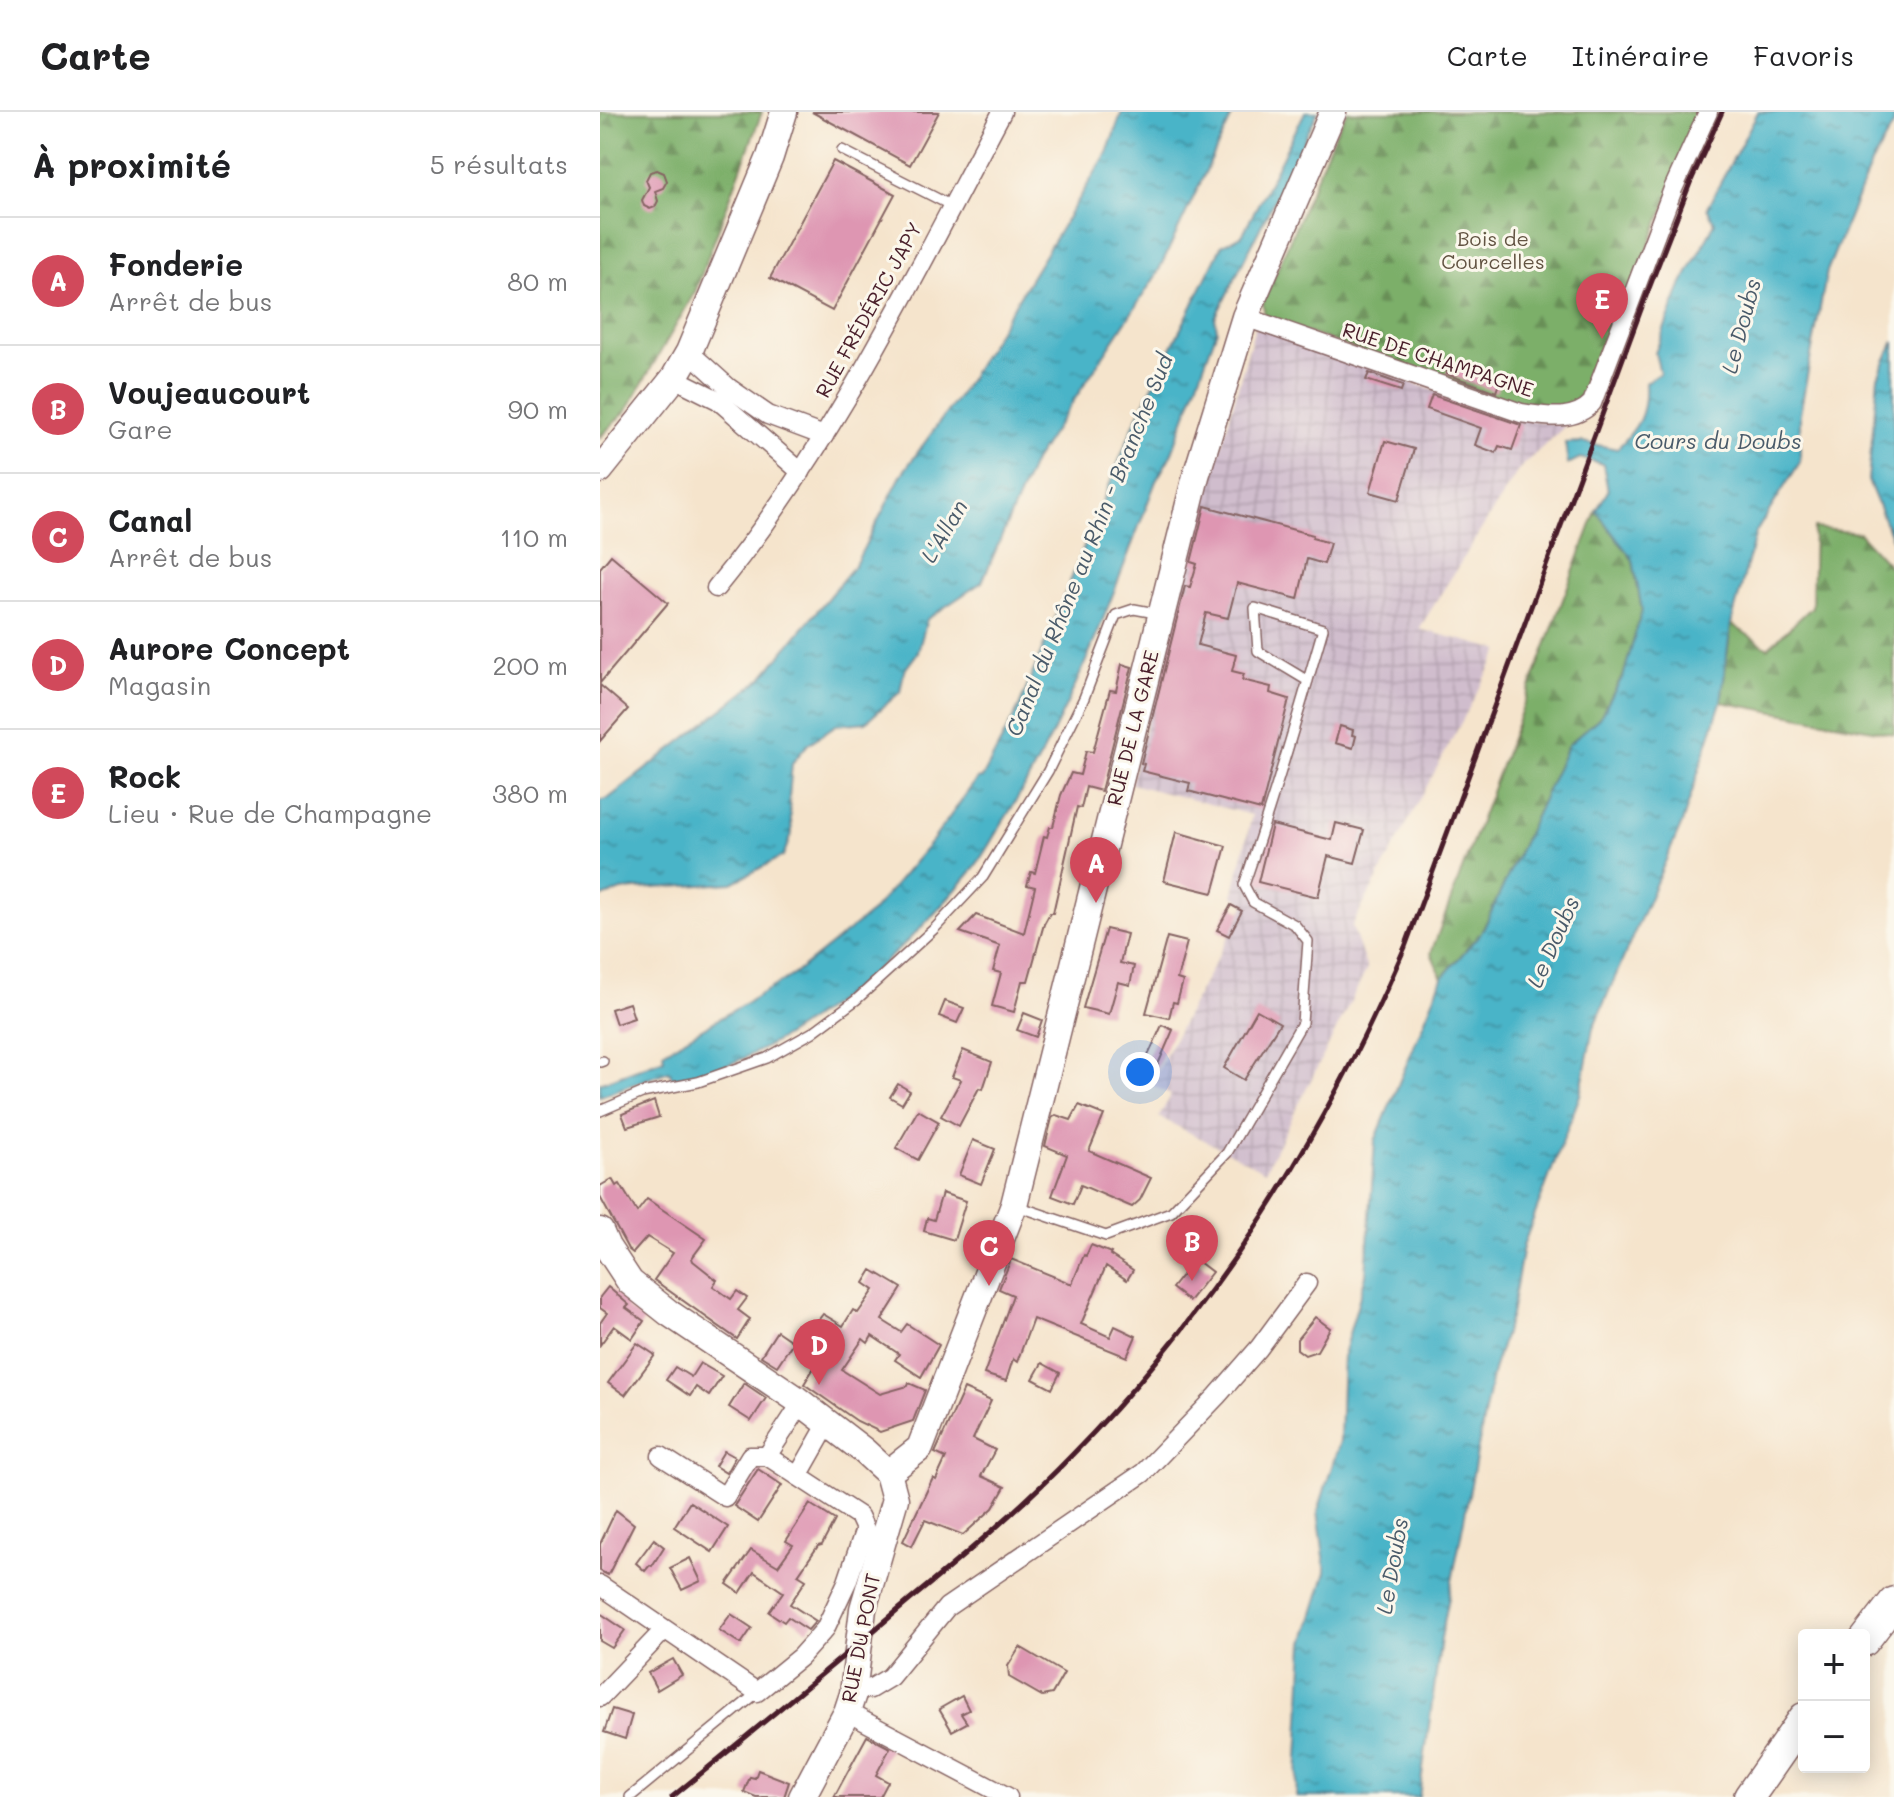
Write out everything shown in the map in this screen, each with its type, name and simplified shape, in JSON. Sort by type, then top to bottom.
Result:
[{"type":"main road","points":[[600,470],[674,378],[689,352],[770,157],[784,112]]},
{"type":"main road","name":"RUE DE LA GARE","points":[[888,1473],[920,1448],[1014,1205],[1196,476],[1245,317],[1333,112]]},
{"type":"main road","points":[[600,1231],[630,1282],[669,1313],[801,1404],[888,1473]]},
{"type":"main road","name":"RUE DU PONT","points":[[802,1797],[850,1700],[863,1609],[895,1499],[888,1473]]},
{"type":"main road","points":[[1870,1633],[1894,1602]]},
{"type":"main road","points":[[1749,1797],[1798,1727]]},
{"type":"street","name":"RUE FRÉDÉRIC JAPY","points":[[716,588],[770,520],[863,373],[1002,112]]},
{"type":"street","name":"RUE DE CHAMPAGNE","points":[[1245,317],[1521,413],[1551,417],[1578,413],[1592,403],[1673,189],[1708,112]]},
{"type":"street","points":[[689,352],[729,388],[768,415],[824,436]]},
{"type":"street","points":[[674,378],[718,400],[801,472]]},
{"type":"street","points":[[1008,1797],[850,1700],[890,1677],[947,1607],[1143,1473],[1259,1348],[1307,1283]]},
{"type":"street","points":[[767,1456],[801,1404]]},
{"type":"street","points":[[798,1476],[827,1425]]},
{"type":"street","points":[[600,1585],[757,1692],[800,1657],[825,1629],[847,1582],[865,1529],[859,1516],[767,1456],[750,1456],[725,1497],[661,1456]]},
{"type":"street","points":[[600,1697],[664,1630]]},
{"type":"lane","points":[[842,150],[952,206]]},
{"type":"lane","points":[[1014,1205],[1106,1236],[1171,1212],[1227,1153],[1302,1023],[1308,941],[1295,925],[1253,902],[1244,885],[1274,799],[1323,629],[1255,608],[1258,651],[1308,681]]},
{"type":"lane","points":[[600,1111],[642,1093],[698,1082],[767,1058],[813,1032],[856,1000],[935,928],[983,877],[1048,771],[1084,698],[1116,615],[1134,609],[1162,614]]},
{"type":"lane","points":[[630,1797],[757,1692]]},
{"type":"shaded area","points":[[1255,327],[1501,414],[1565,426],[1519,469],[1419,629],[1500,650],[1352,926],[1367,969],[1265,1171],[1159,1117],[1171,1095],[1150,1084],[1246,904],[1233,896],[1252,815],[1131,784],[1173,618]]},
{"type":"green space","points":[[600,112],[762,112],[695,292],[627,410],[600,437]]},
{"type":"green space","name":"Bois de Courcelles","points":[[1347,112],[1703,112],[1586,402],[1564,409],[1522,406],[1265,318],[1263,303]]},
{"type":"green space","points":[[1596,511],[1633,560],[1642,611],[1624,674],[1600,717],[1568,745],[1483,930],[1442,978],[1431,953]]},
{"type":"green space","points":[[1814,528],[1859,533],[1894,571],[1894,734],[1721,702],[1731,624],[1768,648],[1812,607]]},
{"type":"water","name":"L'Allan","points":[[1122,112],[1234,112],[1157,274],[1034,461],[982,582],[927,619],[918,652],[904,671],[900,692],[866,722],[836,725],[808,744],[792,763],[789,797],[792,833],[783,856],[732,883],[621,890],[600,898],[600,801],[609,798],[762,678],[855,565],[902,474],[960,394],[1107,153]]},
{"type":"water","name":"Canal du Rhône au Rhin - Branche Sud","points":[[1305,112],[1318,112],[1215,318],[1217,330],[1171,455],[1156,481],[1071,695],[1030,777],[975,866],[900,948],[804,1024],[750,1055],[712,1070],[673,1079],[669,1071],[600,1096],[600,1083],[664,1059],[663,1052],[793,975],[872,912],[933,840],[977,779],[982,778],[1019,707],[1135,422],[1222,245],[1242,236]]},
{"type":"water","points":[[1758,112],[1894,112],[1894,124],[1871,164],[1827,271],[1800,413],[1800,462],[1756,532],[1731,624],[1721,702],[1682,823],[1593,1028],[1580,1095],[1523,1246],[1511,1315],[1493,1370],[1441,1638],[1419,1797],[1296,1797],[1304,1643],[1326,1572],[1318,1511],[1340,1441],[1343,1355],[1366,1275],[1375,1141],[1442,978],[1483,930],[1568,745],[1600,717],[1624,674],[1642,610],[1633,560],[1596,511],[1608,491],[1603,464],[1580,458],[1568,464],[1565,443],[1582,442],[1617,449],[1636,427],[1643,412],[1645,383],[1660,373],[1655,353],[1681,286],[1715,223],[1707,208]]},
{"type":"water","points":[[1894,341],[1894,544],[1868,480],[1878,377]]},
{"type":"building","points":[[812,112],[939,112],[910,165]]},
{"type":"building","points":[[833,161],[895,194],[832,311],[770,278]]},
{"type":"building","points":[[657,170],[664,173],[667,181],[663,188],[655,191],[658,201],[650,209],[644,206],[642,200],[649,187],[646,180],[650,172]]},
{"type":"building","points":[[1450,363],[1500,380],[1496,392],[1446,374]]},
{"type":"building","points":[[1369,373],[1403,385],[1401,391],[1366,380]]},
{"type":"building","points":[[1432,395],[1521,425],[1512,450],[1499,446],[1496,453],[1475,445],[1481,428],[1427,409]]},
{"type":"building","points":[[1385,441],[1414,449],[1399,500],[1370,492]]},
{"type":"building","points":[[1205,506],[1313,535],[1312,538],[1330,543],[1324,564],[1307,559],[1298,599],[1237,583],[1228,618],[1206,613],[1198,645],[1236,655],[1232,671],[1244,674],[1242,680],[1271,687],[1270,693],[1289,699],[1261,810],[1188,791],[1190,783],[1142,771],[1144,764],[1141,763],[1185,586],[1190,587],[1197,564],[1191,562]]},
{"type":"building","points":[[611,555],[668,603],[600,683],[600,568]]},
{"type":"building","points":[[1122,664],[1132,667],[1101,791],[1086,787],[1081,808],[1077,807],[1053,913],[1044,924],[1028,981],[1022,981],[1014,1012],[992,1006],[1001,973],[993,971],[1000,946],[960,932],[976,915],[1024,933],[1035,887],[1027,885],[1031,872],[1035,873],[1044,836],[1047,837],[1050,827],[1053,827],[1061,795],[1071,773],[1080,775],[1086,751],[1093,752],[1110,690],[1116,691]]},
{"type":"building","points":[[600,685],[628,709],[600,741]]},
{"type":"building","points":[[1340,726],[1353,730],[1352,735],[1356,736],[1353,748],[1335,743]]},
{"type":"building","points":[[1336,823],[1364,830],[1355,863],[1328,856],[1318,897],[1258,882],[1272,825],[1332,840]]},
{"type":"building","points":[[1176,832],[1226,846],[1213,893],[1164,881]]},
{"type":"building","points":[[1231,905],[1242,911],[1229,936],[1217,930]]},
{"type":"building","points":[[1106,929],[1127,934],[1120,963],[1134,966],[1130,985],[1118,982],[1109,1014],[1083,1008]]},
{"type":"building","points":[[1167,937],[1187,942],[1177,979],[1183,981],[1169,1018],[1146,1013]]},
{"type":"building","points":[[945,1001],[964,1008],[957,1023],[939,1016]]},
{"type":"building","points":[[629,1003],[634,1018],[616,1024],[611,1009]]},
{"type":"building","points":[[1257,1010],[1280,1023],[1244,1080],[1224,1068]]},
{"type":"building","points":[[1024,1013],[1042,1020],[1036,1037],[1017,1030]]},
{"type":"building","points":[[1162,1025],[1173,1030],[1153,1076],[1141,1071]]},
{"type":"building","points":[[963,1050],[992,1062],[983,1089],[979,1088],[959,1126],[941,1116],[961,1080],[952,1077]]},
{"type":"building","points":[[898,1084],[910,1091],[902,1104],[890,1097]]},
{"type":"building","points":[[654,1101],[659,1117],[627,1127],[622,1114]]},
{"type":"building","points":[[1079,1105],[1104,1115],[1089,1151],[1151,1178],[1140,1200],[1132,1207],[1081,1185],[1073,1204],[1052,1196],[1067,1155],[1045,1146],[1052,1118],[1056,1115],[1071,1120]]},
{"type":"building","points":[[918,1110],[939,1122],[918,1160],[896,1148]]},
{"type":"building","points":[[973,1140],[995,1149],[981,1184],[959,1175]]},
{"type":"building","points":[[612,1179],[616,1186],[620,1184],[637,1212],[647,1199],[706,1239],[693,1261],[717,1280],[713,1286],[731,1299],[737,1291],[747,1298],[738,1310],[750,1319],[737,1339],[654,1280],[673,1253],[647,1237],[633,1253],[628,1249],[600,1197],[600,1186]]},
{"type":"building","points":[[942,1193],[966,1201],[954,1240],[924,1231],[927,1218],[934,1220]]},
{"type":"building","points":[[1091,1245],[1111,1253],[1133,1270],[1127,1280],[1106,1266],[1081,1324],[1110,1337],[1115,1326],[1136,1336],[1127,1357],[1033,1319],[1017,1362],[1013,1359],[1006,1381],[984,1374],[1013,1295],[999,1289],[1011,1259],[1072,1284]]},
{"type":"building","points":[[1195,1259],[1212,1272],[1189,1301],[1172,1288]]},
{"type":"building","points":[[872,1270],[902,1288],[882,1320],[901,1332],[907,1324],[939,1345],[921,1377],[895,1360],[899,1354],[872,1336],[868,1343],[863,1339],[842,1370],[880,1394],[908,1386],[909,1383],[925,1390],[913,1421],[880,1432],[857,1421],[804,1384],[820,1358],[799,1345],[823,1314],[843,1326],[853,1310],[858,1313],[874,1290],[864,1283]]},
{"type":"building","points":[[608,1287],[629,1305],[626,1308],[644,1321],[632,1339],[614,1326],[600,1345],[600,1323],[607,1313],[600,1308],[600,1297]]},
{"type":"building","points":[[1315,1317],[1330,1328],[1317,1351],[1305,1355],[1297,1349],[1297,1339]]},
{"type":"building","points":[[777,1331],[793,1342],[777,1366],[761,1356]]},
{"type":"building","points":[[637,1343],[655,1355],[625,1395],[608,1383]]},
{"type":"building","points":[[700,1363],[722,1376],[709,1396],[696,1387],[690,1396],[666,1380],[675,1367],[691,1377]]},
{"type":"building","points":[[1042,1363],[1060,1373],[1052,1389],[1033,1379]]},
{"type":"building","points":[[744,1383],[766,1398],[751,1421],[729,1407]]},
{"type":"building","points":[[964,1389],[991,1401],[973,1439],[995,1450],[981,1476],[1005,1487],[993,1508],[963,1535],[925,1520],[912,1546],[903,1541],[946,1458],[935,1453]]},
{"type":"building","points":[[724,1451],[735,1457],[726,1473],[715,1466]]},
{"type":"building","points":[[758,1469],[782,1485],[758,1522],[734,1506]]},
{"type":"building","points":[[690,1502],[728,1527],[712,1552],[674,1527]]},
{"type":"building","points":[[810,1504],[835,1520],[822,1545],[818,1546],[798,1575],[806,1580],[790,1604],[816,1621],[808,1630],[788,1617],[784,1622],[769,1612],[783,1592],[754,1572],[740,1593],[727,1584],[751,1550],[778,1566],[793,1545],[786,1541]]},
{"type":"building","points":[[616,1510],[634,1524],[608,1575],[600,1571],[600,1544]]},
{"type":"building","points":[[654,1539],[664,1547],[645,1571],[636,1563]]},
{"type":"building","points":[[690,1558],[701,1581],[682,1590],[670,1568]]},
{"type":"building","points":[[600,1613],[625,1630],[612,1648],[600,1641]]},
{"type":"building","points":[[731,1614],[752,1628],[741,1644],[719,1630]]},
{"type":"building","points":[[1020,1647],[1064,1673],[1052,1694],[1042,1696],[1009,1677],[1008,1666]]},
{"type":"building","points":[[673,1659],[682,1675],[657,1690],[648,1673]]},
{"type":"building","points":[[962,1696],[969,1710],[961,1714],[967,1723],[952,1731],[939,1709]]},
{"type":"building","points":[[612,1709],[632,1715],[625,1739],[604,1732]]},
{"type":"building","points":[[867,1736],[890,1748],[876,1775],[888,1782],[880,1797],[834,1797]]},
{"type":"building","points":[[758,1770],[789,1782],[784,1797],[756,1797],[744,1792],[750,1777],[755,1778]]},
{"type":"railway","points":[[672,1797],[952,1565],[1053,1474],[1125,1398],[1174,1340],[1262,1217],[1339,1086],[1405,947],[1646,296],[1690,183],[1722,112]]},
{"type":"place","name":"Rock","points":[[1602,339]]},
{"type":"place","name":"Fonderie","points":[[1096,903]]},
{"type":"place","name":"Voujeaucourt","points":[[1192,1281]]},
{"type":"place","name":"Canal","points":[[989,1286]]},
{"type":"place","name":"Aurore Concept","points":[[819,1385]]},
{"type":"water label","name":"Le Doubs","points":[[1741,326]]},
{"type":"water label","name":"Cours du Doubs","points":[[1718,441]]},
{"type":"water label","name":"Le Doubs","points":[[1553,942]]},
{"type":"water label","name":"Le Doubs","points":[[1392,1566]]}]
